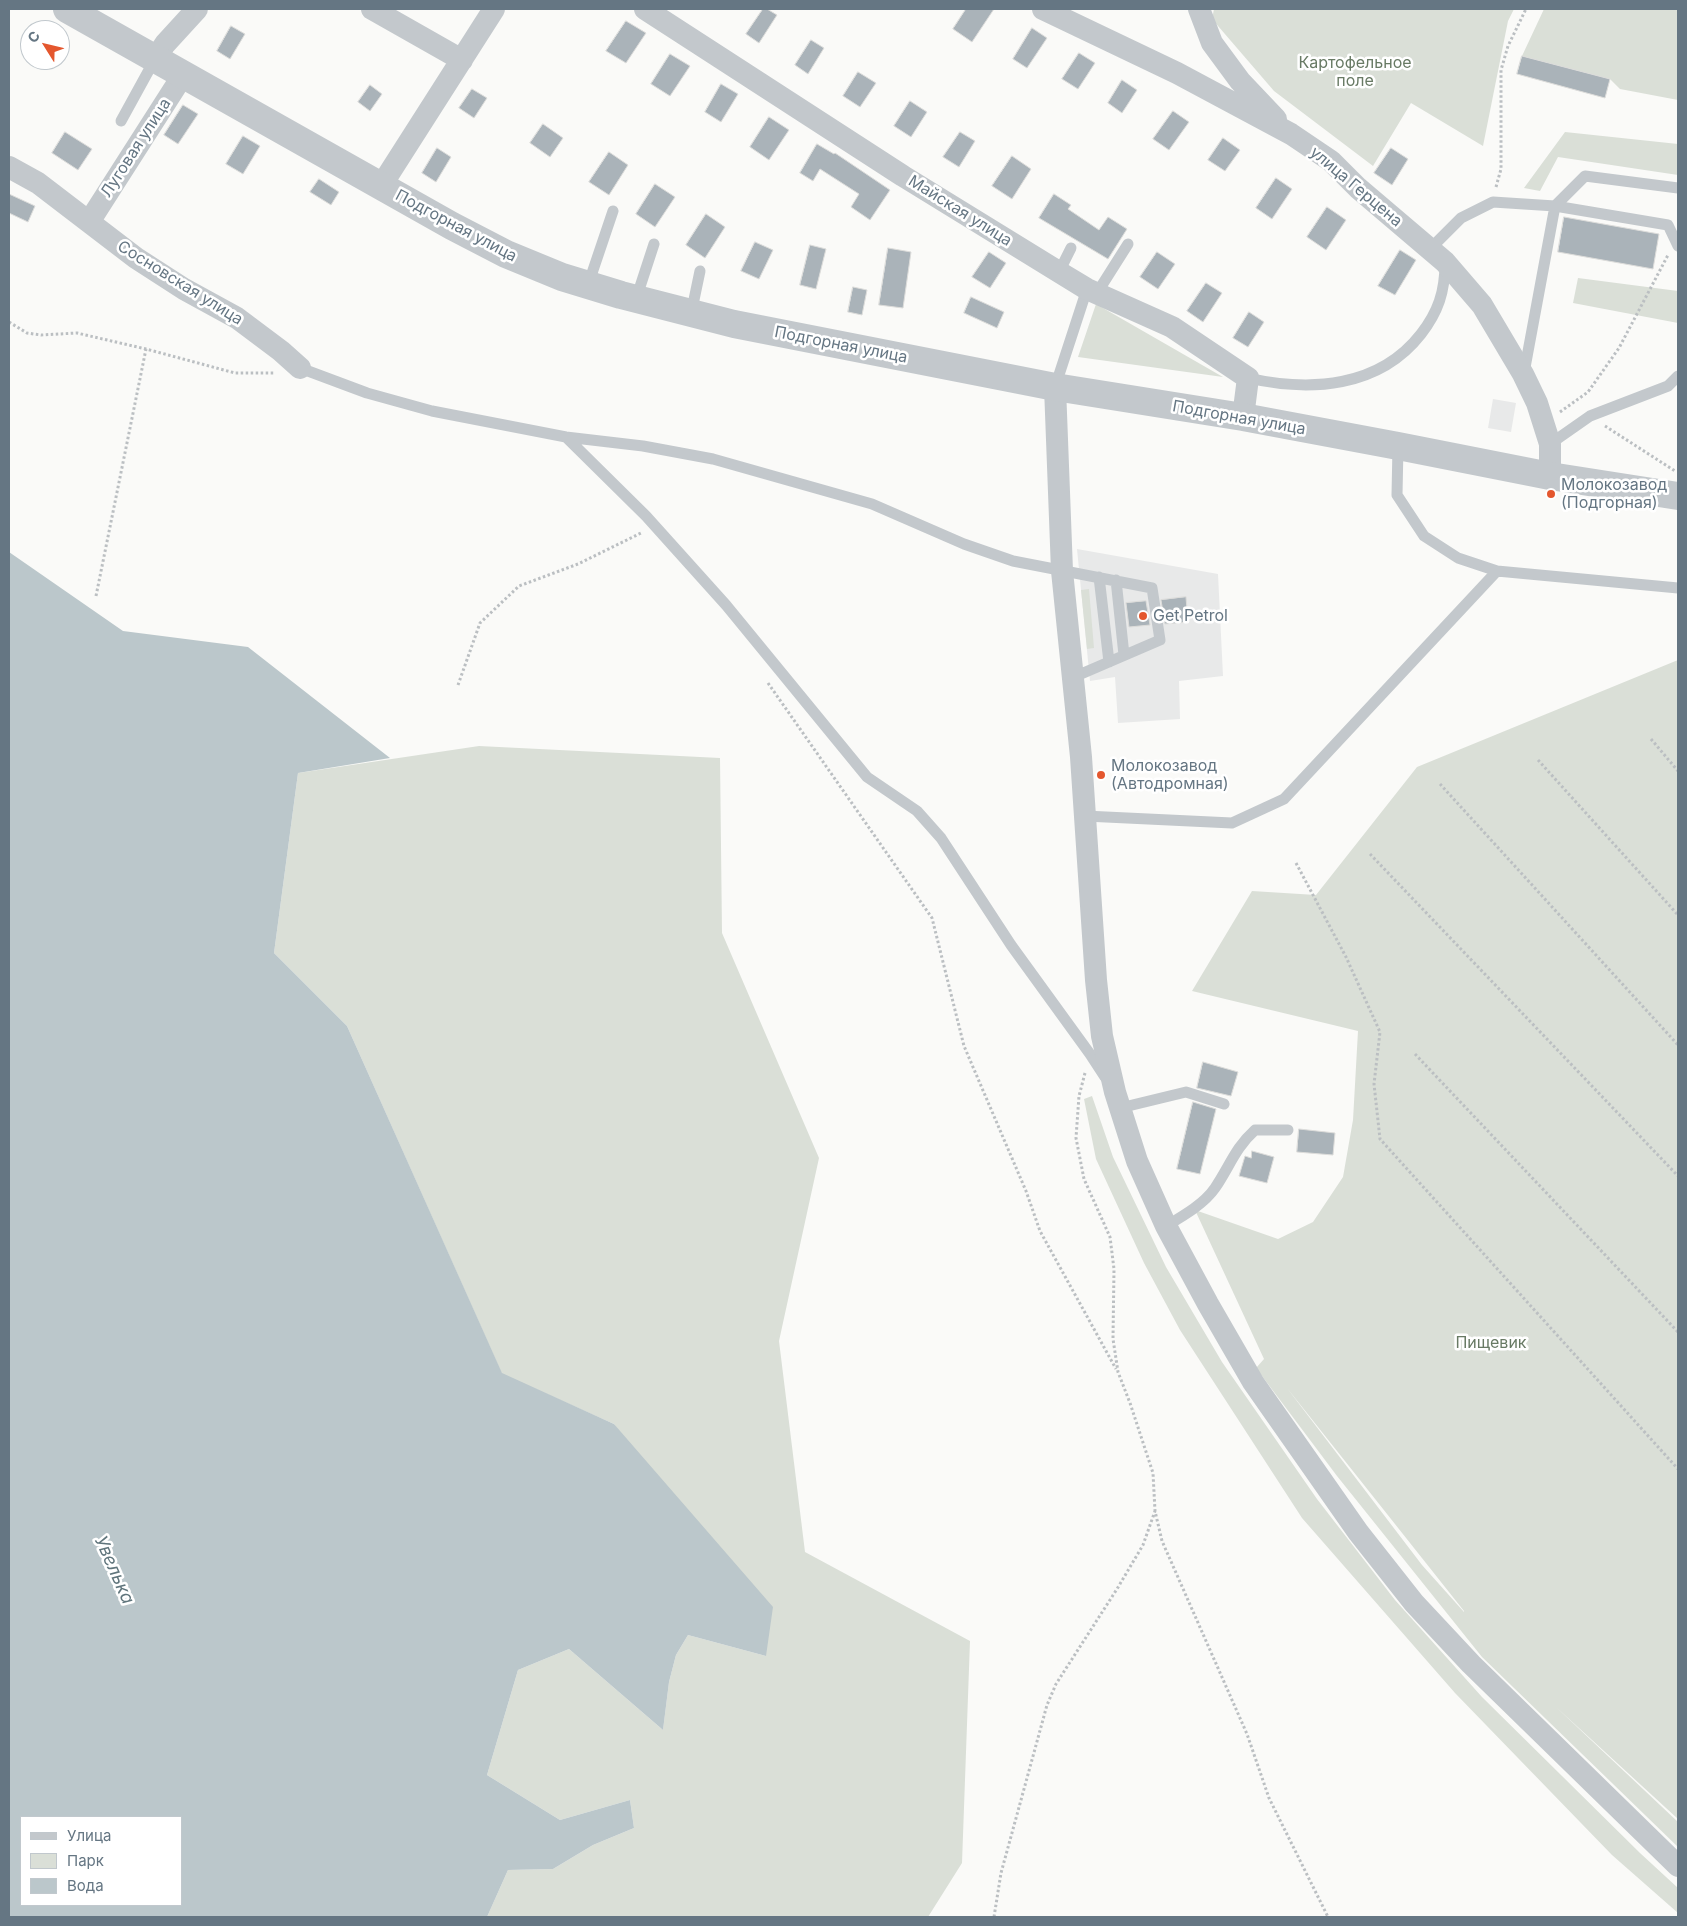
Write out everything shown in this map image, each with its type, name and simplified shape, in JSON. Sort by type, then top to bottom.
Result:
[{"type":"street","name":"Подгорная улица","points":[[67,9],[452,226],[506,254],[562,276],[636,300],[744,326],[1055,387],[1243,418],[1550,476],[1678,496]]},
{"type":"street","points":[[154,59],[197,9]]},
{"type":"street","points":[[372,9],[462,60]]},
{"type":"street","points":[[381,186],[494,9]]},
{"type":"street","name":"Майская улица","points":[[645,9],[904,176],[1060,272],[1092,291],[1172,327],[1248,378]]},
{"type":"street","name":"улица Герцена","points":[[1043,9],[1177,73],[1291,134],[1331,161],[1358,188],[1437,255],[1482,305],[1523,374],[1537,403],[1547,434],[1550,476]]},
{"type":"street","points":[[1199,9],[1212,43],[1240,81],[1291,134]]},
{"type":"street","name":"Луговая улица","points":[[89,222],[183,75]]},
{"type":"street","name":"Сосновская улица","points":[[9,167],[38,182],[136,258],[184,289],[237,318],[282,351],[300,368]]},
{"type":"street","points":[[1243,418],[1248,378]]},
{"type":"street","points":[[1055,387],[1062,571],[1074,677],[1099,1008],[1102,1036],[1117,1100],[1136,1161],[1166,1226],[1253,1382],[1358,1532],[1414,1603],[1471,1664],[1678,1866]]},
{"type":"lane","points":[[121,121],[154,59]]},
{"type":"lane","points":[[1523,374],[1555,206],[1585,176],[1678,188]]},
{"type":"lane","points":[[1248,378],[1275,384],[1302,386],[1352,380],[1371,374],[1389,365],[1414,343],[1435,312],[1441,299],[1444,283],[1437,255],[1461,218],[1493,202],[1555,206],[1668,225],[1677,244]]},
{"type":"lane","points":[[588,285],[613,211]]},
{"type":"lane","points":[[636,300],[654,244]]},
{"type":"lane","points":[[1055,387],[1092,291],[1128,244]]},
{"type":"lane","points":[[1060,272],[1071,248]]},
{"type":"lane","points":[[692,314],[700,271]]},
{"type":"lane","points":[[300,368],[367,393],[432,411],[566,438],[643,446],[713,459],[872,504],[964,544],[1013,561],[1152,588],[1160,640],[1074,677]]},
{"type":"lane","points":[[1547,434],[1668,386],[1678,376]]},
{"type":"lane","points":[[566,438],[655,526],[726,605],[867,777],[917,811],[941,838],[1011,945],[1090,1054],[1117,1100],[1186,1092],[1224,1104]]},
{"type":"lane","points":[[1398,446],[1397,496],[1424,536],[1458,558],[1498,571],[1678,588]]},
{"type":"lane","points":[[1085,816],[1232,823],[1284,800],[1498,571]]},
{"type":"lane","points":[[1099,577],[1109,662]]},
{"type":"lane","points":[[1116,580],[1124,654]]},
{"type":"lane","points":[[1166,1226],[1190,1211],[1214,1190],[1242,1142],[1255,1130],[1288,1130]]},
{"type":"path","points":[[1493,202],[1501,169],[1501,70],[1508,46],[1526,9]]},
{"type":"path","points":[[1547,434],[1588,392],[1619,348],[1677,244]]},
{"type":"path","points":[[9,322],[28,334],[77,333],[235,373],[271,374],[300,368]]},
{"type":"path","points":[[96,596],[146,349]]},
{"type":"path","points":[[1590,416],[1678,472]]},
{"type":"path","points":[[458,685],[480,623],[520,586],[578,564],[655,526]]},
{"type":"path","points":[[763,676],[932,918],[964,1046],[1026,1192],[1040,1230],[1118,1372],[1153,1473],[1155,1511],[1162,1541],[1247,1734],[1269,1798],[1328,1917]]},
{"type":"path","points":[[1650,739],[1678,771]]},
{"type":"path","points":[[1538,760],[1678,915]]},
{"type":"path","points":[[1440,784],[1678,1045]]},
{"type":"path","points":[[1370,854],[1678,1176]]},
{"type":"path","points":[[1296,863],[1346,956],[1380,1032],[1374,1084],[1380,1140],[1678,1469]]},
{"type":"path","points":[[1090,1054],[1079,1096],[1076,1138],[1084,1179],[1110,1236],[1114,1269],[1113,1339],[1118,1372]]},
{"type":"path","points":[[1415,1054],[1678,1332]]},
{"type":"path","points":[[994,1917],[1001,1873],[1047,1706],[1056,1684],[1118,1589],[1144,1544],[1155,1511]]},
{"type":"shaded area","points":[[1493,399],[1516,403],[1511,432],[1488,428]]},
{"type":"shaded area","points":[[1077,549],[1218,574],[1223,676],[1179,681],[1180,719],[1118,723],[1115,677],[1090,681]]},
{"type":"green space","name":"Картофельное поле","points":[[1214,9],[1514,9],[1508,21],[1483,146],[1411,103],[1373,166],[1274,91],[1212,19]]},
{"type":"green space","points":[[1544,9],[1678,9],[1678,100],[1620,89],[1610,79],[1522,56]]},
{"type":"green space","points":[[1565,132],[1678,144],[1678,175],[1558,157],[1540,191],[1524,188]]},
{"type":"green space","points":[[1578,278],[1678,291],[1678,323],[1573,303]]},
{"type":"green space","points":[[1096,304],[1223,377],[1078,357]]},
{"type":"green space","points":[[1089,589],[1094,648],[1087,649],[1081,590]]},
{"type":"green space","name":"Пищевик","points":[[1678,660],[1678,1819],[1556,1707],[1678,1822],[1678,1847],[1482,1657],[1337,1476],[1256,1368],[1264,1359],[1195,1210],[1278,1239],[1313,1222],[1343,1177],[1353,1120],[1358,1031],[1192,991],[1252,891],[1316,895],[1417,767]],"holes":[[[1287,1388],[1464,1611],[1422,1565]]]},
{"type":"green space","points":[[479,746],[720,758],[722,933],[819,1158],[779,1341],[805,1552],[970,1641],[962,1863],[928,1917],[487,1917],[508,1870],[553,1869],[593,1845],[634,1828],[630,1800],[560,1820],[487,1775],[518,1670],[569,1649],[663,1730],[669,1682],[676,1655],[688,1635],[766,1656],[614,1424],[502,1374],[347,1026],[274,953],[298,773]]},
{"type":"green space","points":[[1092,1096],[1113,1157],[1166,1267],[1222,1362],[1317,1499],[1395,1600],[1482,1697],[1678,1888],[1678,1913],[1612,1855],[1455,1693],[1302,1518],[1180,1330],[1144,1263],[1096,1159],[1084,1099]]},
{"type":"water","name":"Увелька","points":[[9,552],[123,631],[248,647],[390,758],[298,773],[274,953],[347,1026],[502,1373],[614,1424],[773,1607],[766,1656],[688,1635],[676,1655],[669,1682],[663,1730],[569,1649],[518,1670],[487,1775],[560,1820],[630,1800],[634,1828],[593,1845],[553,1869],[508,1870],[487,1917],[9,1917]]},
{"type":"building","points":[[763,9],[767,9],[777,15],[759,43],[746,34]]},
{"type":"building","points":[[966,9],[994,9],[972,42],[953,29]]},
{"type":"building","points":[[626,21],[646,33],[626,63],[606,51]]},
{"type":"building","points":[[231,26],[245,34],[230,59],[217,51]]},
{"type":"building","points":[[1032,28],[1047,38],[1027,68],[1013,59]]},
{"type":"building","points":[[811,40],[824,48],[808,74],[795,65]]},
{"type":"building","points":[[1079,53],[1095,63],[1078,89],[1062,79]]},
{"type":"building","points":[[670,54],[690,66],[670,96],[651,84]]},
{"type":"building","points":[[1522,56],[1610,79],[1605,98],[1517,74]]},
{"type":"building","points":[[858,72],[876,83],[860,107],[843,96]]},
{"type":"building","points":[[1122,80],[1137,90],[1122,113],[1108,103]]},
{"type":"building","points":[[721,84],[738,94],[721,122],[705,112]]},
{"type":"building","points":[[370,85],[382,94],[370,111],[358,102]]},
{"type":"building","points":[[472,89],[487,98],[474,118],[459,108]]},
{"type":"building","points":[[910,101],[927,112],[911,137],[894,126]]},
{"type":"building","points":[[183,105],[198,114],[178,144],[164,135]]},
{"type":"building","points":[[1173,111],[1189,122],[1169,150],[1153,139]]},
{"type":"building","points":[[769,117],[789,130],[769,160],[750,147]]},
{"type":"building","points":[[543,124],[563,138],[550,157],[530,143]]},
{"type":"building","points":[[65,132],[92,149],[78,170],[52,153]]},
{"type":"building","points":[[960,132],[975,141],[959,167],[943,157]]},
{"type":"building","points":[[243,136],[260,146],[243,174],[226,164]]},
{"type":"building","points":[[1223,138],[1240,150],[1225,171],[1208,160]]},
{"type":"building","points":[[817,144],[835,153],[890,190],[870,220],[851,207],[859,194],[820,169],[813,181],[800,173]]},
{"type":"building","points":[[437,148],[451,157],[436,182],[422,173]]},
{"type":"building","points":[[1391,148],[1408,159],[1392,185],[1374,173]]},
{"type":"building","points":[[609,152],[628,165],[609,195],[589,182]]},
{"type":"building","points":[[1012,156],[1031,169],[1012,199],[992,186]]},
{"type":"building","points":[[1276,178],[1292,189],[1272,219],[1256,208]]},
{"type":"building","points":[[319,179],[339,192],[331,205],[310,192]]},
{"type":"building","points":[[655,184],[675,197],[655,227],[636,214]]},
{"type":"building","points":[[9,194],[35,206],[28,222],[9,213]]},
{"type":"building","points":[[1054,194],[1071,205],[1068,209],[1099,230],[1108,217],[1127,229],[1108,259],[1039,218]]},
{"type":"building","points":[[1327,207],[1346,220],[1326,250],[1307,237]]},
{"type":"building","points":[[706,214],[725,227],[705,258],[686,245]]},
{"type":"building","points":[[1564,217],[1659,234],[1653,269],[1558,252]]},
{"type":"building","points":[[755,242],[773,250],[759,279],[741,271]]},
{"type":"building","points":[[810,245],[826,249],[816,289],[800,285]]},
{"type":"building","points":[[888,248],[911,252],[903,308],[879,305]]},
{"type":"building","points":[[1400,250],[1416,260],[1395,295],[1378,286]]},
{"type":"building","points":[[989,252],[1006,263],[990,288],[972,277]]},
{"type":"building","points":[[1157,252],[1175,264],[1158,289],[1140,277]]},
{"type":"building","points":[[1206,283],[1222,293],[1203,322],[1187,311]]},
{"type":"building","points":[[853,287],[867,290],[862,315],[848,312]]},
{"type":"building","points":[[971,297],[1004,312],[997,328],[964,313]]},
{"type":"building","points":[[1249,312],[1264,322],[1248,347],[1233,338]]},
{"type":"building","points":[[1186,597],[1188,622],[1165,624],[1161,600]]},
{"type":"building","points":[[1146,601],[1150,625],[1129,627],[1126,603]]},
{"type":"building","points":[[1203,1062],[1238,1072],[1231,1096],[1197,1088]]},
{"type":"building","points":[[1193,1102],[1216,1109],[1200,1174],[1177,1169]]},
{"type":"building","points":[[1299,1129],[1335,1133],[1333,1155],[1297,1152]]},
{"type":"building","points":[[1252,1151],[1274,1157],[1267,1183],[1239,1176],[1245,1156],[1251,1158]]},
{"type":"place","name":"Молокозавод (Подгорная)","points":[[1551,494]]},
{"type":"place","name":"Get Petrol","points":[[1143,616]]},
{"type":"place","name":"Молокозавод (Автодромная)","points":[[1101,775]]}]
